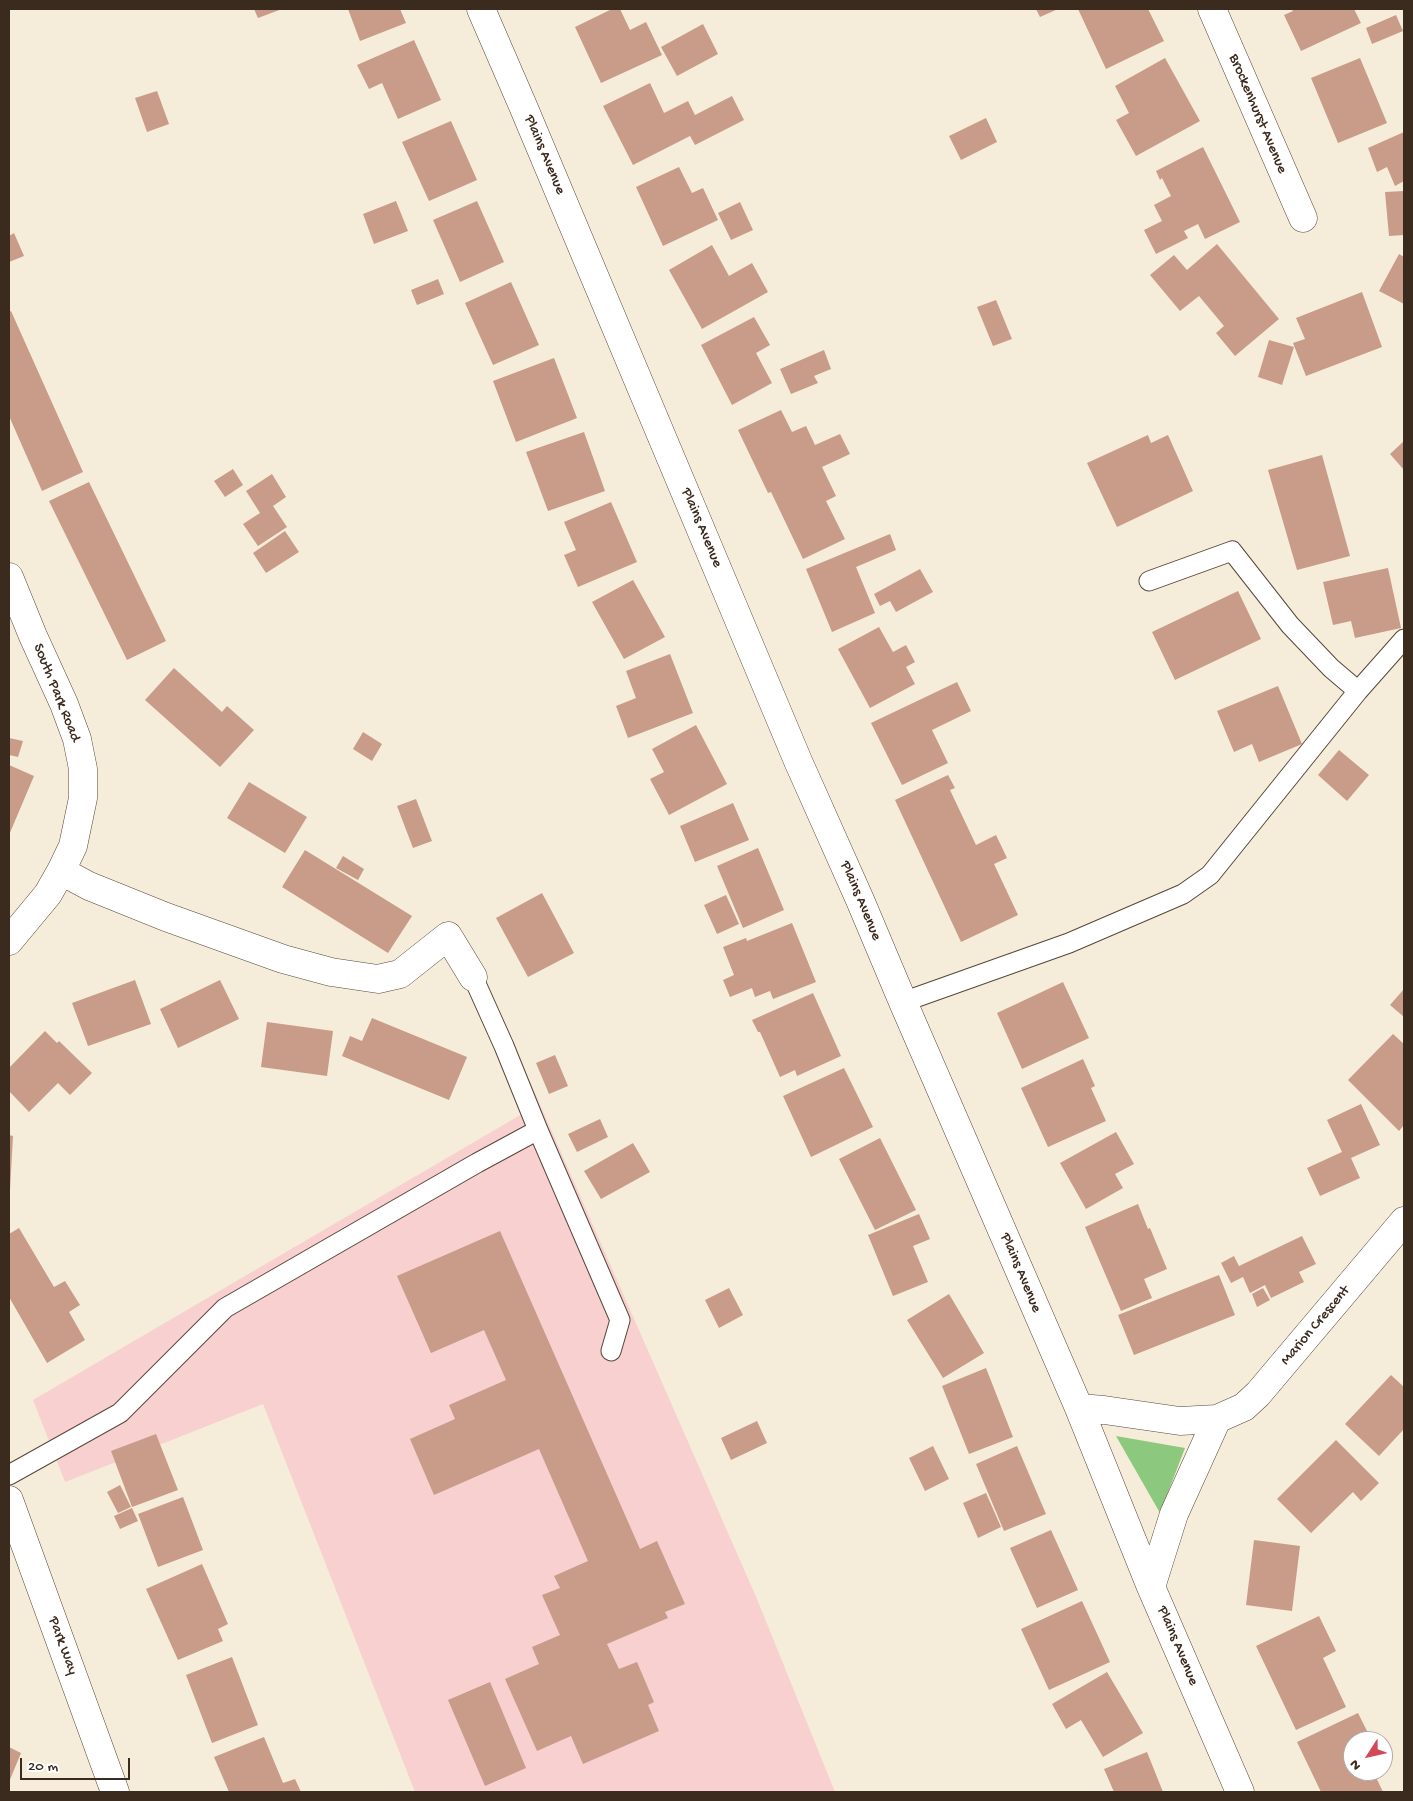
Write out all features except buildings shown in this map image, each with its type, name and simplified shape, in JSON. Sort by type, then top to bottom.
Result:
[{"type":"street","name":"Plains Avenue","points":[[481,9],[798,761],[1079,1408],[1151,1587],[1240,1792]]},
{"type":"street","name":"Brockenhurst Avenue","points":[[1212,9],[1302,218]]},
{"type":"street","name":"South Park Road","points":[[9,577],[64,704],[77,739],[83,768],[83,798],[73,846],[48,894],[9,941]]},
{"type":"street","points":[[61,871],[89,886],[157,914],[283,959],[331,972],[378,979],[400,974],[448,936],[473,977]]},
{"type":"street","name":"Marion Crescent","points":[[1079,1408],[1180,1420],[1217,1419],[1244,1407],[1258,1394],[1404,1221]]},
{"type":"street","points":[[1151,1587],[1174,1514],[1217,1419]]},
{"type":"street","name":"Park Way","points":[[9,1500],[116,1792]]},
{"type":"lane","points":[[1149,580],[1232,551],[1290,625],[1331,668],[1358,692]]},
{"type":"lane","points":[[903,1002],[1070,942],[1183,894],[1210,874],[1358,692],[1404,639]]},
{"type":"lane","points":[[473,977],[620,1320],[611,1352]]},
{"type":"lane","points":[[9,1475],[120,1413],[225,1308],[468,1168],[538,1130]]},
{"type":"shaded area","points":[[513,1043],[757,1599],[835,1792],[415,1792],[263,1404],[65,1482],[33,1400],[522,1114]]},
{"type":"green space","points":[[1116,1436],[1185,1448],[1160,1513]]}]
